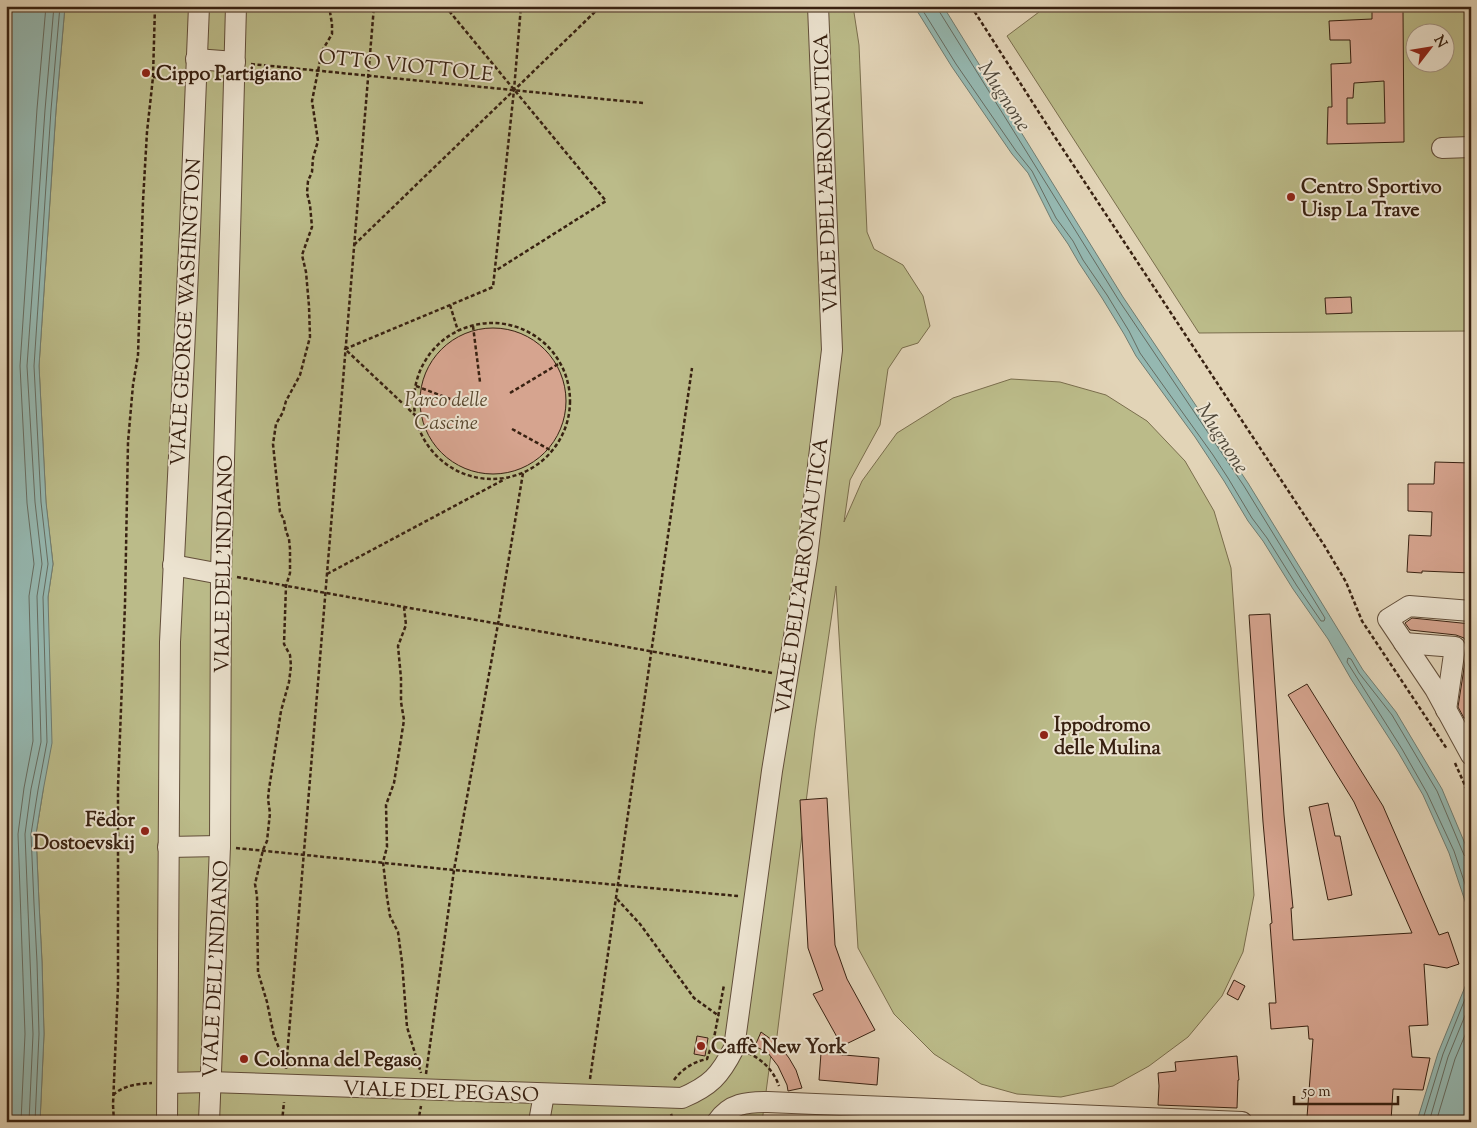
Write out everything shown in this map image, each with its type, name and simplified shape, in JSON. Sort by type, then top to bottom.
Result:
[{"type":"street","name":"VIALE GEORGE WASHINGTON","points":[[167,1122],[170,642],[199,6]]},
{"type":"street","name":"VIALE DELL'INDIANO","points":[[209,1122],[220,846],[221,574],[236,6]]},
{"type":"street","name":"VIALE DELL'AERONAUTICA","points":[[710,1083],[718,1075],[734,1048],[772,770],[807,557],[832,350],[818,6]]},
{"type":"street","points":[[196,59],[235,62]]},
{"type":"street","points":[[1442,148],[1471,147]]},
{"type":"street","points":[[173,564],[221,574]]},
{"type":"street","points":[[1462,756],[1446,710],[1435,689],[1388,619],[1408,606],[1471,611]]},
{"type":"street","points":[[1404,643],[1455,647],[1446,710]]},
{"type":"street","points":[[168,847],[220,846]]},
{"type":"street","name":"VIALE DEL PEGASO","points":[[168,1082],[284,1086],[424,1086],[544,1094],[668,1098],[682,1098],[710,1083]]},
{"type":"street","points":[[710,1083],[732,1107]]},
{"type":"street","points":[[539,1122],[544,1094]]},
{"type":"street","points":[[717,1122],[732,1107],[741,1103],[768,1102],[1242,1122]]},
{"type":"path","points":[[114,1122],[113,1095],[118,986],[118,787],[125,604],[128,442],[133,385],[138,355],[142,201],[153,77],[155,6]]},
{"type":"path","points":[[286,1065],[274,1036],[258,972],[257,896],[255,884],[267,841],[270,813],[268,799],[280,711],[289,682],[291,666],[290,655],[284,644],[286,586],[290,573],[290,549],[284,520],[280,512],[274,444],[276,424],[300,375],[310,337],[310,306],[302,255],[312,227],[307,193],[308,181],[312,172],[312,158],[318,141],[312,101],[322,51],[332,34],[329,6]]},
{"type":"path","points":[[282,1122],[374,6]]},
{"type":"path","name":"OTTO VIOTTOLE","points":[[445,6],[606,201],[494,272]]},
{"type":"path","name":"OTTO VIOTTOLE","points":[[450,305],[492,287],[514,90],[521,6]]},
{"type":"path","name":"OTTO VIOTTOLE","points":[[354,245],[601,6]]},
{"type":"path","points":[[971,6],[1047,125],[1324,545],[1346,582],[1362,621],[1448,750]]},
{"type":"path","name":"OTTO VIOTTOLE","points":[[235,62],[643,103]]},
{"type":"path","points":[[153,77],[178,78]]},
{"type":"path","points":[[345,349],[450,305],[458,331]]},
{"type":"path","points":[[327,574],[509,478],[523,473],[541,462],[561,439],[570,403],[568,381],[560,363],[548,347],[524,330],[510,325],[496,323],[473,326],[458,331],[446,339],[435,348],[426,361],[416,386],[414,403],[416,416],[425,440],[445,463],[466,475],[477,478],[509,478]]},
{"type":"path","points":[[473,326],[480,382]]},
{"type":"path","points":[[345,349],[416,416]]},
{"type":"path","points":[[510,393],[560,363]]},
{"type":"path","points":[[588,1096],[692,368]]},
{"type":"path","points":[[416,386],[458,402]]},
{"type":"path","points":[[512,428],[552,451]]},
{"type":"path","points":[[418,1122],[454,870],[523,473]]},
{"type":"path","points":[[221,574],[776,674]]},
{"type":"path","points":[[404,607],[406,625],[398,646],[401,702],[404,720],[394,783],[386,805],[387,847],[384,862],[386,897],[390,916],[398,932],[406,1027],[424,1086]]},
{"type":"path","points":[[1462,756],[1471,799]]},
{"type":"path","points":[[220,846],[739,896]]},
{"type":"path","points":[[616,898],[640,924],[694,998],[719,1016]]},
{"type":"path","points":[[668,1098],[669,1089],[678,1074],[694,1063],[707,1059],[719,1016],[725,979]]},
{"type":"path","points":[[113,1095],[130,1086],[168,1082]]},
{"type":"green space","name":"Parco delle Cascine","points":[[65,6],[853,6],[859,45],[867,232],[874,249],[903,265],[923,296],[930,326],[918,343],[902,348],[888,369],[880,425],[850,480],[844,522],[862,481],[897,433],[953,398],[1011,379],[1060,382],[1106,395],[1147,421],[1185,461],[1214,511],[1231,568],[1254,895],[1243,952],[1222,996],[1188,1037],[1149,1066],[1113,1086],[1061,1097],[1017,1094],[981,1084],[934,1054],[894,1014],[858,948],[836,586],[815,730],[776,1044],[772,1047],[762,1122],[40,1122],[44,1034],[36,834],[43,791],[48,597],[53,564],[46,504],[39,366]]},
{"type":"green space","name":"Centro Sportivo Uisp La Trave","points":[[1047,6],[1471,6],[1471,331],[1199,333],[1007,36]]},
{"type":"water","points":[[6,6],[65,6],[39,366],[46,502],[53,564],[48,597],[52,743],[36,834],[44,1034],[40,1122],[6,1122]]},
{"type":"water","points":[[914,6],[943,6],[1123,297],[1248,483],[1363,670],[1396,712],[1442,789],[1471,858],[1471,919],[1449,853],[1423,795],[1398,752],[1351,679],[1328,639],[1248,521],[1195,437],[1136,356],[1102,298],[1052,221],[1028,173],[1012,154],[952,67]]},
{"type":"water","points":[[1469,977],[1471,977],[1471,1122],[1417,1121],[1438,1053]]},
{"type":"building","points":[[1403,10],[1404,142],[1327,144],[1328,107],[1332,107],[1331,64],[1351,63],[1350,40],[1330,40],[1329,21],[1372,19],[1372,11]],"holes":[[[1384,81],[1385,123],[1347,124],[1347,98],[1353,98],[1354,83]]]},
{"type":"building","points":[[1351,297],[1352,313],[1326,314],[1325,298]]},
{"type":"building","points":[[493,328],[521,333],[545,349],[561,373],[566,401],[561,429],[545,453],[521,469],[493,474],[465,469],[441,453],[425,429],[420,401],[425,373],[441,349],[465,333]]},
{"type":"building","points":[[1435,462],[1471,463],[1471,573],[1407,572],[1409,535],[1431,536],[1432,512],[1408,511],[1408,484],[1434,484]]},
{"type":"building","points":[[1270,614],[1284,815],[1293,908],[1291,908],[1293,940],[1412,933],[1354,802],[1288,695],[1307,684],[1383,806],[1439,935],[1448,932],[1459,964],[1447,968],[1424,964],[1428,1025],[1409,1026],[1412,1057],[1430,1058],[1423,1090],[1393,1089],[1391,1121],[1307,1117],[1313,1039],[1309,1039],[1308,1026],[1271,1029],[1269,1003],[1276,1003],[1270,924],[1272,923],[1249,615]]},
{"type":"building","points":[[1412,618],[1471,624],[1471,719],[1464,718],[1458,707],[1467,649],[1464,638],[1456,635],[1410,630],[1405,623]]},
{"type":"building","points":[[827,798],[835,945],[847,979],[875,1030],[842,1046],[813,994],[823,990],[808,948],[800,800]]},
{"type":"building","points":[[1328,803],[1335,836],[1340,836],[1352,895],[1328,900],[1309,807]]},
{"type":"building","points":[[1234,980],[1245,986],[1238,1000],[1227,994]]},
{"type":"building","points":[[761,1032],[779,1045],[789,1058],[796,1070],[802,1088],[788,1091],[778,1066],[768,1053],[755,1046]]},
{"type":"building","name":"Caffè New York","points":[[697,1036],[708,1038],[705,1056],[694,1054]]},
{"type":"building","points":[[821,1053],[879,1058],[877,1085],[819,1080]]},
{"type":"building","points":[[1237,1056],[1239,1080],[1237,1108],[1158,1105],[1158,1073],[1176,1071],[1175,1062]]},
{"type":"place","name":"Cippo Partigiano","points":[[146,73]]},
{"type":"place","name":"Centro Sportivo Uisp La Trave","points":[[1291,197]]},
{"type":"place","name":"Ippodromo delle Mulina","points":[[1044,735]]},
{"type":"place","name":"Fëdor Dostoevskij","points":[[145,831]]},
{"type":"place","name":"Caffè New York","points":[[701,1046]]},
{"type":"place","name":"Colonna del Pegaso","points":[[244,1059]]},
{"type":"water label","name":"Mugnone","points":[[1005,96]]},
{"type":"water label","name":"Mugnone","points":[[1223,438]]}]
